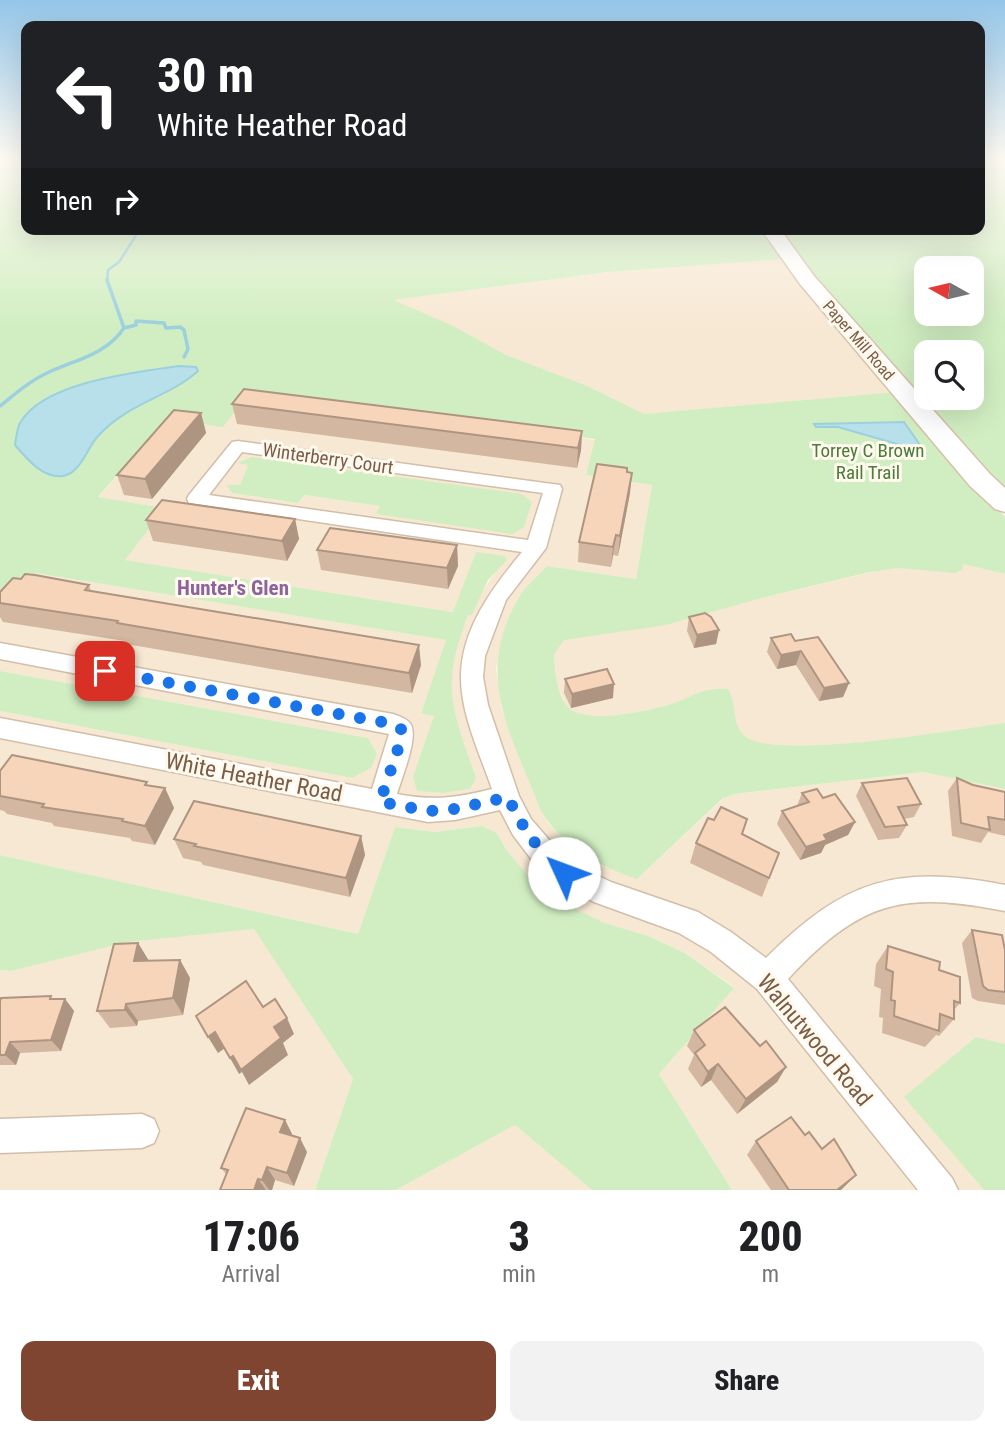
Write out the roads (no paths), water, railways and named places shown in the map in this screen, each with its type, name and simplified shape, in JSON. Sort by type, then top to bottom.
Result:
[{"type":"main road","name":"Paper Mill Road","points":[[774,235],[807,280],[980,480],[1005,503]]},
{"type":"main road","name":"Paper Mill Road","points":[[980,480],[1005,521]]},
{"type":"street","name":"Winterberry Court","points":[[508,797],[476,705],[472,677],[474,656],[496,598],[536,548],[554,489],[238,446],[197,499],[536,548]]},
{"type":"street","points":[[0,652],[393,724],[401,729],[401,740],[380,802]]},
{"type":"street","name":"White Heather Road","points":[[0,728],[428,811],[455,809],[508,797]]},
{"type":"street","name":"Walnutwood Road","points":[[508,797],[522,827],[536,846],[564,873],[604,892],[688,922],[721,942],[768,978],[940,1190]]},
{"type":"street","points":[[768,978],[818,928],[852,905],[885,892],[924,887],[966,890],[1005,898]]},
{"type":"street","points":[[0,1136],[142,1131]]},
{"type":"water","points":[[179,366],[196,367],[198,371],[174,388],[122,415],[98,436],[79,466],[69,474],[56,476],[42,471],[15,445],[20,423],[32,409],[48,398],[92,381]]},
{"type":"water","points":[[904,422],[925,452],[838,427],[816,427],[814,424]]},
{"type":"waterway","points":[[107,280],[108,270],[119,262],[136,235]]},
{"type":"waterway","points":[[107,280],[124,328]]},
{"type":"waterway","points":[[124,328],[136,325],[136,321],[164,323],[166,328],[180,327],[184,330],[188,349],[184,357]]},
{"type":"waterway","points":[[0,406],[39,377],[108,345],[124,328]]},
{"type":"district","name":"Hunter's Glen","points":[[233,588]]},
{"type":"park label","name":"Torrey C Brown Rail Trail","points":[[868,461]]}]
